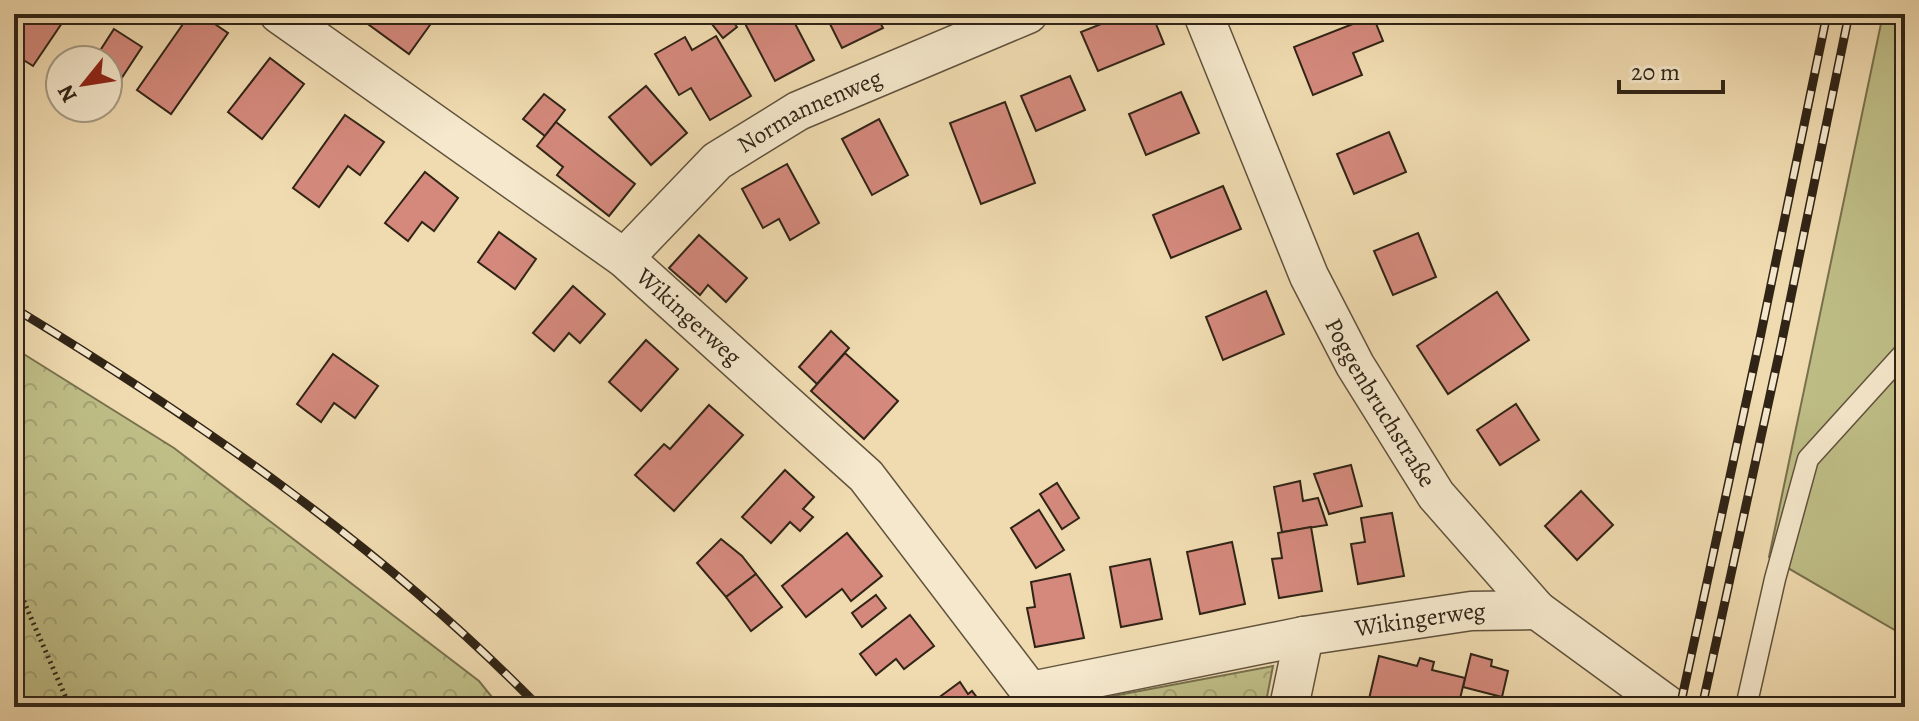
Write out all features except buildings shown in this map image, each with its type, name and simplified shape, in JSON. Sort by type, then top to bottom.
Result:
[{"type":"street","name":"Wikingerweg","points":[[279,14],[624,258],[866,476],[1037,699],[1304,636],[1471,611],[1537,610]]},
{"type":"street","name":"Normannenweg","points":[[624,258],[717,161],[798,111],[1028,14]]},
{"type":"street","name":"Poggenbruchstraße","points":[[1203,14],[1309,276],[1355,365],[1436,495],[1537,610],[1670,707]]},
{"type":"street","points":[[1289,707],[1304,636]]},
{"type":"lane","points":[[1746,707],[1775,579],[1808,459],[1905,352]]},
{"type":"path","points":[[14,579],[70,707]]},
{"type":"green space","points":[[1883,14],[1905,14],[1905,636],[1769,557]]},
{"type":"green space","points":[[14,348],[174,448],[479,681],[500,707],[14,707]]},
{"type":"green space","points":[[1273,666],[1265,707],[1072,707],[1070,704]]},
{"type":"railway","points":[[1680,707],[1827,14]]},
{"type":"railway","points":[[1702,707],[1849,14]]},
{"type":"railway","points":[[14,308],[222,443],[355,541],[480,649],[539,707]]}]
